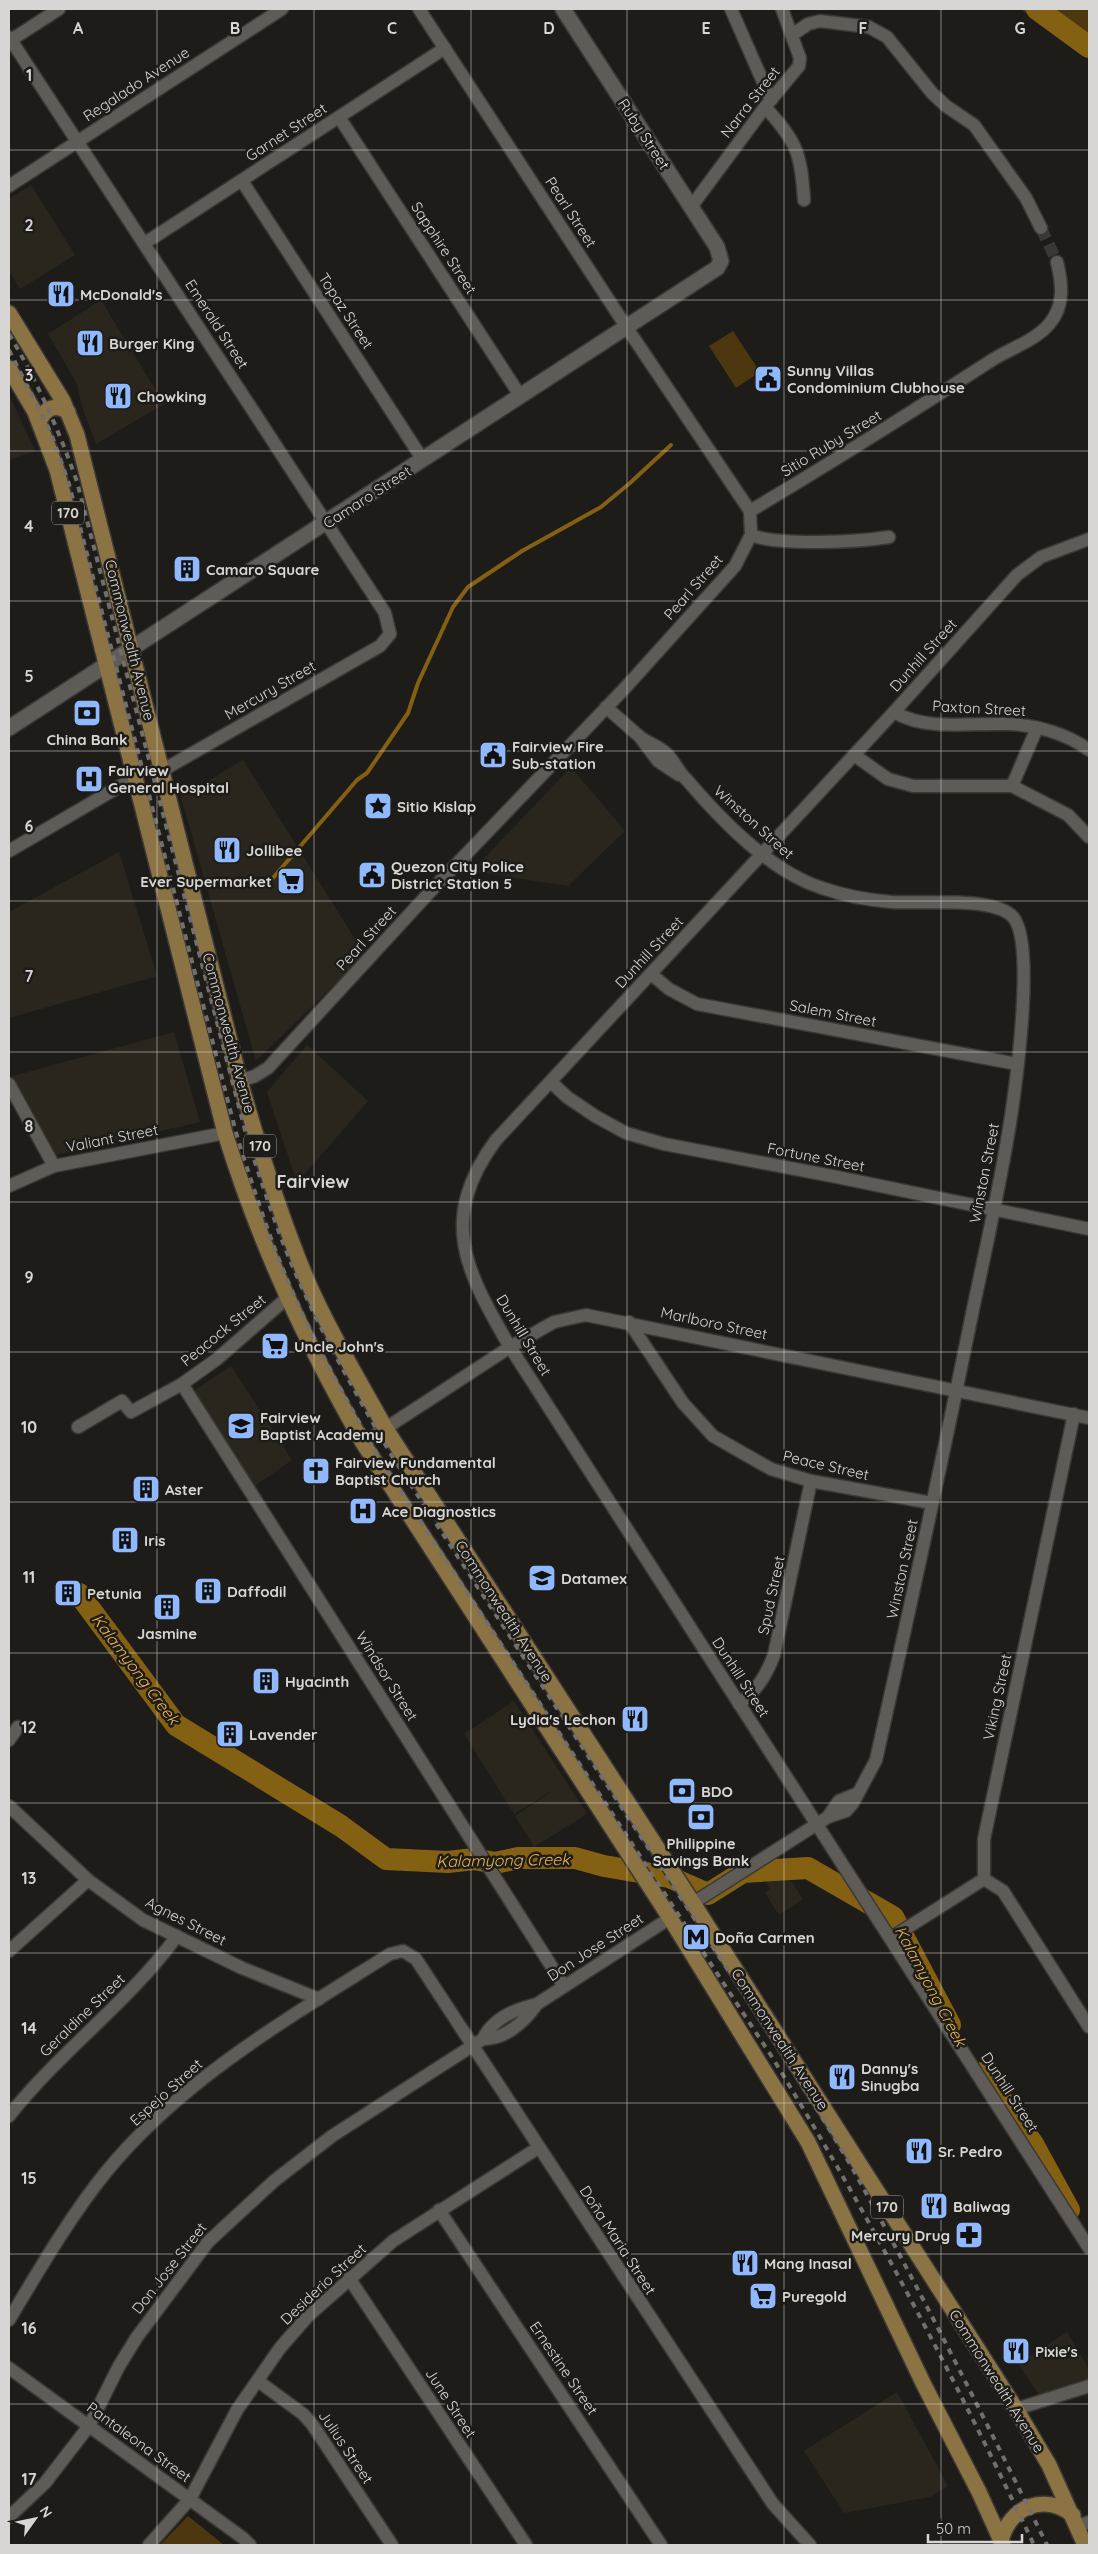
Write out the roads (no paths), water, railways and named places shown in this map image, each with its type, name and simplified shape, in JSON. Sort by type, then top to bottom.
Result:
[{"type":"main road","name":"Commonwealth Avenue","points":[[9,313],[57,391],[68,412],[79,443],[240,1081],[268,1171],[308,1281],[349,1363],[386,1428],[693,1903],[1016,2409],[1049,2465],[1081,2532]]},
{"type":"main road","name":"Commonwealth Avenue","points":[[9,368],[30,402],[57,470],[225,1133],[239,1179],[287,1298],[325,1377],[364,1444],[670,1918],[808,2142],[920,2378],[966,2465],[1002,2543]]},
{"type":"main road","points":[[30,402],[42,407],[49,405],[55,399],[57,391]]},
{"type":"main road","points":[[39,422],[44,412],[52,407],[62,408],[68,412]]},
{"type":"main road","points":[[1002,2543],[1011,2519],[1029,2506],[1052,2505],[1081,2532]]},
{"type":"street","points":[[10,39],[60,9]]},
{"type":"street","name":"Regalado Avenue","points":[[9,186],[282,9]]},
{"type":"street","name":"Pearl Street","points":[[240,1081],[255,1076],[268,1068],[428,894],[606,707],[735,566],[751,535],[750,511],[627,328],[419,9]]},
{"type":"street","name":"Ruby Street","points":[[562,9],[717,247],[721,261]]},
{"type":"street","points":[[731,9],[768,103],[797,150],[801,164],[804,200]]},
{"type":"street","name":"Narra Street","points":[[691,207],[768,103],[799,66],[800,58],[782,9]]},
{"type":"street","points":[[792,35],[808,24],[820,21],[869,27],[887,37],[932,93],[946,106],[974,125],[1026,198],[1041,228]]},
{"type":"street","name":"Emerald Street","points":[[10,39],[385,613],[390,634]]},
{"type":"street","name":"Garnet Street","points":[[145,243],[445,48]]},
{"type":"street","name":"Sapphire Street","points":[[339,117],[521,396]]},
{"type":"street","name":"Topaz Street","points":[[242,181],[423,460]]},
{"type":"street","name":"Camaro Street","points":[[9,728],[710,274],[721,261]]},
{"type":"street","name":"Sitio Ruby Street","points":[[750,511],[858,448],[1000,355],[1041,333],[1057,312],[1060,302],[1061,286],[1057,262]]},
{"type":"street","points":[[751,535],[768,539],[850,541],[889,537]]},
{"type":"street","name":"Dunhill Street","points":[[1089,539],[1055,550],[1025,568],[894,712],[496,1140],[480,1162],[469,1188],[463,1211],[461,1231],[474,1281],[510,1347],[1089,2248]]},
{"type":"street","name":"Mercury Street","points":[[163,770],[380,646],[390,634]]},
{"type":"street","name":"Winston Street","points":[[606,707],[640,738],[658,761],[685,779],[761,854],[777,868],[798,880],[857,898],[892,902],[988,906],[1003,910],[1013,917],[1019,927],[1022,944],[1022,1014],[1012,1111],[957,1390],[876,1760],[856,1794],[839,1801],[828,1817],[693,1903]]},
{"type":"street","name":"Paxton Street","points":[[894,712],[904,717],[924,722],[1007,724],[1037,728],[1065,736],[1088,747]]},
{"type":"street","points":[[1012,786],[1037,728]]},
{"type":"street","points":[[854,755],[888,779],[914,786],[1002,784],[1012,786],[1068,815],[1089,837]]},
{"type":"street","points":[[9,851],[134,778]]},
{"type":"street","name":"Salem Street","points":[[651,974],[669,989],[697,1004],[1018,1064]]},
{"type":"street","name":"Fortune Street","points":[[551,1082],[567,1097],[594,1116],[626,1133],[664,1144],[1089,1229]]},
{"type":"street","points":[[9,1084],[54,1166]]},
{"type":"street","name":"Valiant Street","points":[[9,1186],[54,1166],[225,1133]]},
{"type":"street","name":"Peacock Street","points":[[78,1427],[122,1400],[131,1412],[182,1384],[218,1359],[287,1298]]},
{"type":"street","name":"Marlboro Street","points":[[364,1444],[510,1347],[554,1322],[586,1315],[629,1322],[1089,1418]]},
{"type":"street","name":"Peace Street","points":[[629,1322],[683,1403],[713,1436],[771,1469],[811,1481],[932,1503]]},
{"type":"street","name":"Windsor Street","points":[[182,1384],[564,1986]]},
{"type":"street","name":"Viking Street","points":[[984,1879],[984,1839],[1074,1414]]},
{"type":"street","name":"Spud Street","points":[[740,1704],[755,1691],[767,1674],[774,1655],[811,1481]]},
{"type":"street","points":[[9,1740],[18,1727]]},
{"type":"street","name":"Agnes Street","points":[[9,1806],[88,1880],[143,1920],[242,1968],[319,1999]]},
{"type":"street","points":[[891,1938],[975,1882],[984,1879],[1003,1891],[1084,2007],[1089,2027]]},
{"type":"street","points":[[9,1951],[88,1880]]},
{"type":"street","name":"Don Jose Street","points":[[9,2516],[45,2484],[89,2426],[119,2366],[208,2242],[274,2181],[332,2136],[478,2043],[497,2039],[525,2021],[537,2004],[670,1918]]},
{"type":"street","name":"Geraldine Street","points":[[9,2116],[49,2070],[157,1964],[177,1936]]},
{"type":"street","name":"Espejo Street","points":[[9,2320],[67,2226],[107,2171],[158,2118],[203,2078],[319,1999],[390,1954],[403,1951]]},
{"type":"street","name":"Doña Maria Street","points":[[403,1951],[416,1959],[478,2043],[538,2148],[773,2504],[810,2545]]},
{"type":"street","name":"Desiderio Street","points":[[149,2545],[190,2500],[237,2410],[280,2348],[308,2316],[393,2241],[538,2148]]},
{"type":"street","name":"Ernestine Street","points":[[439,2210],[661,2545]]},
{"type":"street","name":"June Street","points":[[349,2278],[526,2545]]},
{"type":"street","name":"Pantaleona Street","points":[[9,2368],[250,2545]]},
{"type":"street","name":"Julius Street","points":[[258,2381],[303,2414],[312,2424],[392,2545]]},
{"type":"street","points":[[1016,2409],[1089,2386]]},
{"type":"waterway","points":[[1037,9],[1089,47]]},
{"type":"waterway","points":[[267,885],[357,780],[367,773],[408,713],[418,683],[453,607],[468,587],[522,551],[601,507],[671,445]]},
{"type":"waterway","name":"Kalamyong Creek","points":[[79,1594],[176,1725],[341,1826],[386,1859],[448,1862],[474,1859],[495,1863],[518,1858],[575,1858],[604,1866],[669,1877],[708,1894],[743,1872],[808,1868],[893,1917],[950,2025]]},
{"type":"waterway","name":"Kalamyong Creek","points":[[982,2073],[1033,2144],[1069,2210]]},
{"type":"tunnel","points":[[1041,228],[1057,262]]},
{"type":"railway","points":[[9,334],[47,406],[77,482],[247,1138],[291,1264],[309,1304],[343,1370],[392,1456],[781,2051],[845,2155],[935,2323],[1047,2545]]},
{"type":"railway","points":[[9,350],[51,433],[69,484],[238,1140],[268,1231],[299,1307],[333,1375],[382,1463],[772,2057],[808,2116],[910,2298],[1034,2545]]},
{"type":"place","name":"McDonald's","points":[[61,294]]},
{"type":"place","name":"Burger King","points":[[90,343]]},
{"type":"place","name":"Sunny Villas Condominium Clubhouse","points":[[768,379]]},
{"type":"place","name":"Chowking","points":[[118,396]]},
{"type":"place","name":"Camaro Square","points":[[187,569]]},
{"type":"place","name":"China Bank","points":[[87,713]]},
{"type":"place","name":"Fairview Fire Sub-station","points":[[493,755]]},
{"type":"place","name":"Fairview General Hospital","points":[[89,779]]},
{"type":"place","name":"Sitio Kislap","points":[[378,806]]},
{"type":"place","name":"Jollibee","points":[[227,850]]},
{"type":"place","name":"Quezon City Police District Station 5","points":[[372,875]]},
{"type":"place","name":"Ever Supermarket","points":[[291,881]]},
{"type":"place","name":"Uncle John's","points":[[275,1346]]},
{"type":"place","name":"Fairview Baptist Academy","points":[[241,1426]]},
{"type":"place","name":"Fairview Fundamental Baptist Church","points":[[316,1471]]},
{"type":"place","name":"Aster","points":[[146,1489]]},
{"type":"place","name":"Ace Diagnostics","points":[[363,1511]]},
{"type":"place","name":"Iris","points":[[125,1540]]},
{"type":"place","name":"Datamex","points":[[542,1578]]},
{"type":"place","name":"Daffodil","points":[[208,1591]]},
{"type":"place","name":"Petunia","points":[[68,1593]]},
{"type":"place","name":"Jasmine","points":[[167,1607]]},
{"type":"place","name":"Hyacinth","points":[[266,1681]]},
{"type":"place","name":"Lydia's Lechon","points":[[635,1719]]},
{"type":"place","name":"Lavender","points":[[230,1734]]},
{"type":"place","name":"BDO","points":[[682,1791]]},
{"type":"place","name":"Philippine Savings Bank","points":[[701,1817]]},
{"type":"place","name":"Doña Carmen","points":[[696,1937]]},
{"type":"place","name":"Danny's Sinugba","points":[[842,2077]]},
{"type":"place","name":"Sr. Pedro","points":[[919,2151]]},
{"type":"place","name":"Baliwag","points":[[934,2206]]},
{"type":"place","name":"Mercury Drug","points":[[969,2235]]},
{"type":"place","name":"Mang Inasal","points":[[745,2263]]},
{"type":"place","name":"Puregold","points":[[763,2296]]},
{"type":"place","name":"Pixie's","points":[[1016,2351]]},
{"type":"district","name":"Fairview","points":[[313,1181]]}]
